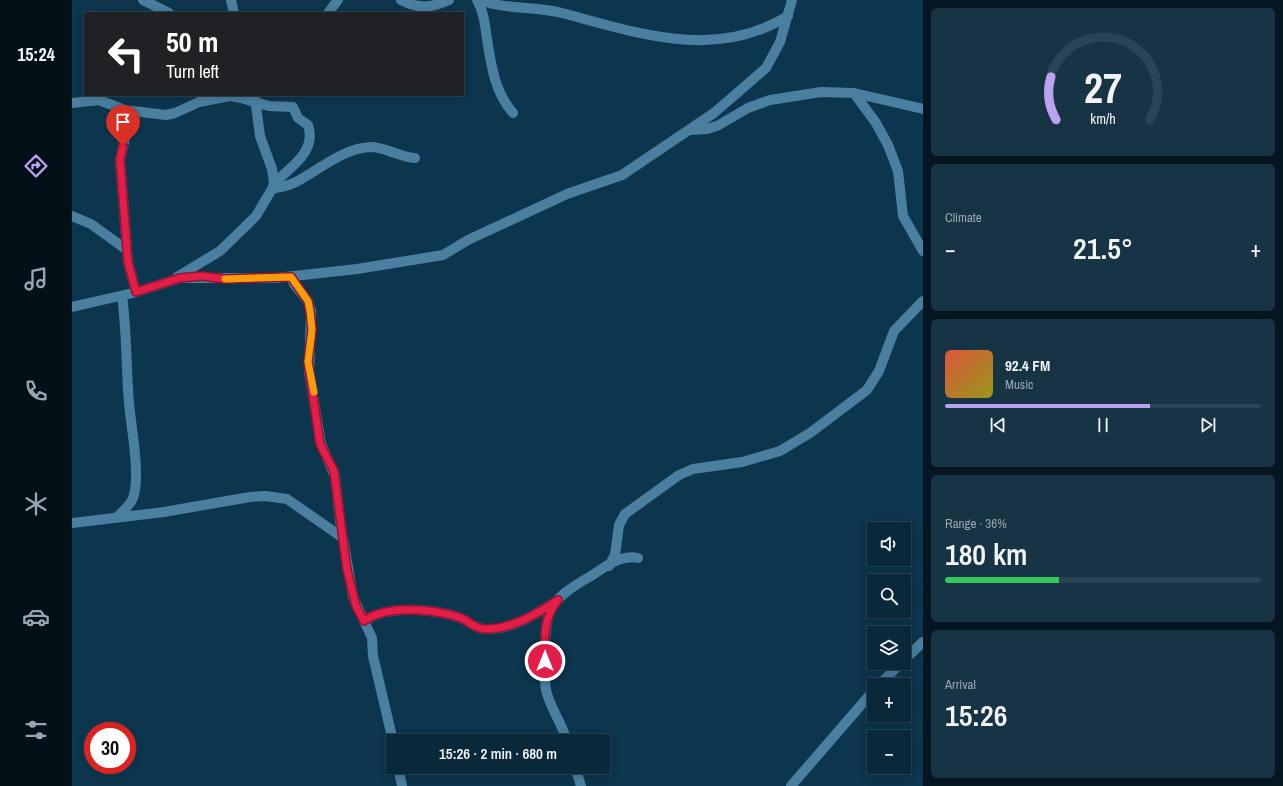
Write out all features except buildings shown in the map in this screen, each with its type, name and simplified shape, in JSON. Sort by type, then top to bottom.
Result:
[{"type":"street","points":[[143,0],[167,12]]},
{"type":"street","points":[[231,0],[234,12]]},
{"type":"street","points":[[329,12],[338,0]]},
{"type":"street","points":[[401,0],[422,7],[439,5],[449,0]]},
{"type":"street","points":[[477,0],[485,24],[497,86],[504,103],[513,113]]},
{"type":"street","points":[[481,0],[509,7],[557,12],[658,38],[677,40],[740,37],[774,25],[788,16]]},
{"type":"street","points":[[173,279],[202,276],[225,279],[291,277],[371,267],[443,255],[468,240],[567,194],[622,175],[690,130],[733,98],[766,68],[780,42],[792,0]]},
{"type":"street","points":[[690,130],[707,129],[717,126],[748,108],[770,100],[821,92],[854,92],[923,109]]},
{"type":"street","points":[[854,92],[876,123],[888,145],[898,171],[903,216],[923,251]]},
{"type":"street","points":[[72,103],[98,100],[124,110],[166,115],[175,114],[199,102],[232,96],[255,99],[269,106],[293,107],[298,118],[306,123],[311,139],[306,151],[273,186],[256,216],[220,250],[173,279],[122,296],[72,307]]},
{"type":"street","points":[[255,99],[260,136],[272,169],[273,186]]},
{"type":"street","points":[[124,110],[124,138],[120,155],[126,250],[128,268],[136,292]]},
{"type":"street","points":[[273,186],[294,183],[332,160],[364,148],[381,148],[405,157],[415,158]]},
{"type":"street","points":[[72,216],[91,224],[126,250]]},
{"type":"street","points":[[291,277],[308,301],[310,311],[309,372],[315,398],[320,444],[335,476],[342,537],[353,597],[372,638],[373,656],[391,734]]},
{"type":"street","points":[[117,517],[132,499],[135,477],[134,434],[128,389],[127,338],[122,296]]},
{"type":"street","points":[[609,566],[614,555],[619,525],[625,514],[679,475],[693,469],[742,462],[780,451],[810,433],[867,390],[879,371],[894,331],[923,301]]},
{"type":"street","points":[[72,522],[164,512],[250,497],[276,497],[287,499],[342,537]]},
{"type":"street","points":[[364,621],[376,613],[385,611],[421,609],[462,619],[480,628],[493,628],[520,622],[558,600],[578,584],[609,566],[624,558],[638,558]]},
{"type":"street","points":[[558,600],[548,613],[546,626],[546,689],[552,708],[565,734]]},
{"type":"street","points":[[911,653],[923,642]]},
{"type":"street","points":[[887,678],[894,670]]},
{"type":"street","points":[[791,786],[867,698]]},
{"type":"street","points":[[399,774],[402,786]]},
{"type":"street","points":[[577,774],[581,786]]},
{"type":"slow traffic","points":[[225,279],[291,277],[294,284],[308,301],[310,311],[312,330],[308,362],[314,392]]},
{"type":"route","points":[[123,146],[120,160],[126,250],[128,268],[136,292],[180,278],[202,276],[225,279],[291,277],[294,284],[308,301],[312,330],[308,362],[315,398],[320,444],[334,471],[347,570],[356,606],[364,621],[376,613],[385,611],[421,609],[438,614],[448,614],[462,619],[474,627],[485,629],[520,622],[558,600],[548,613],[546,620],[545,661]]}]
